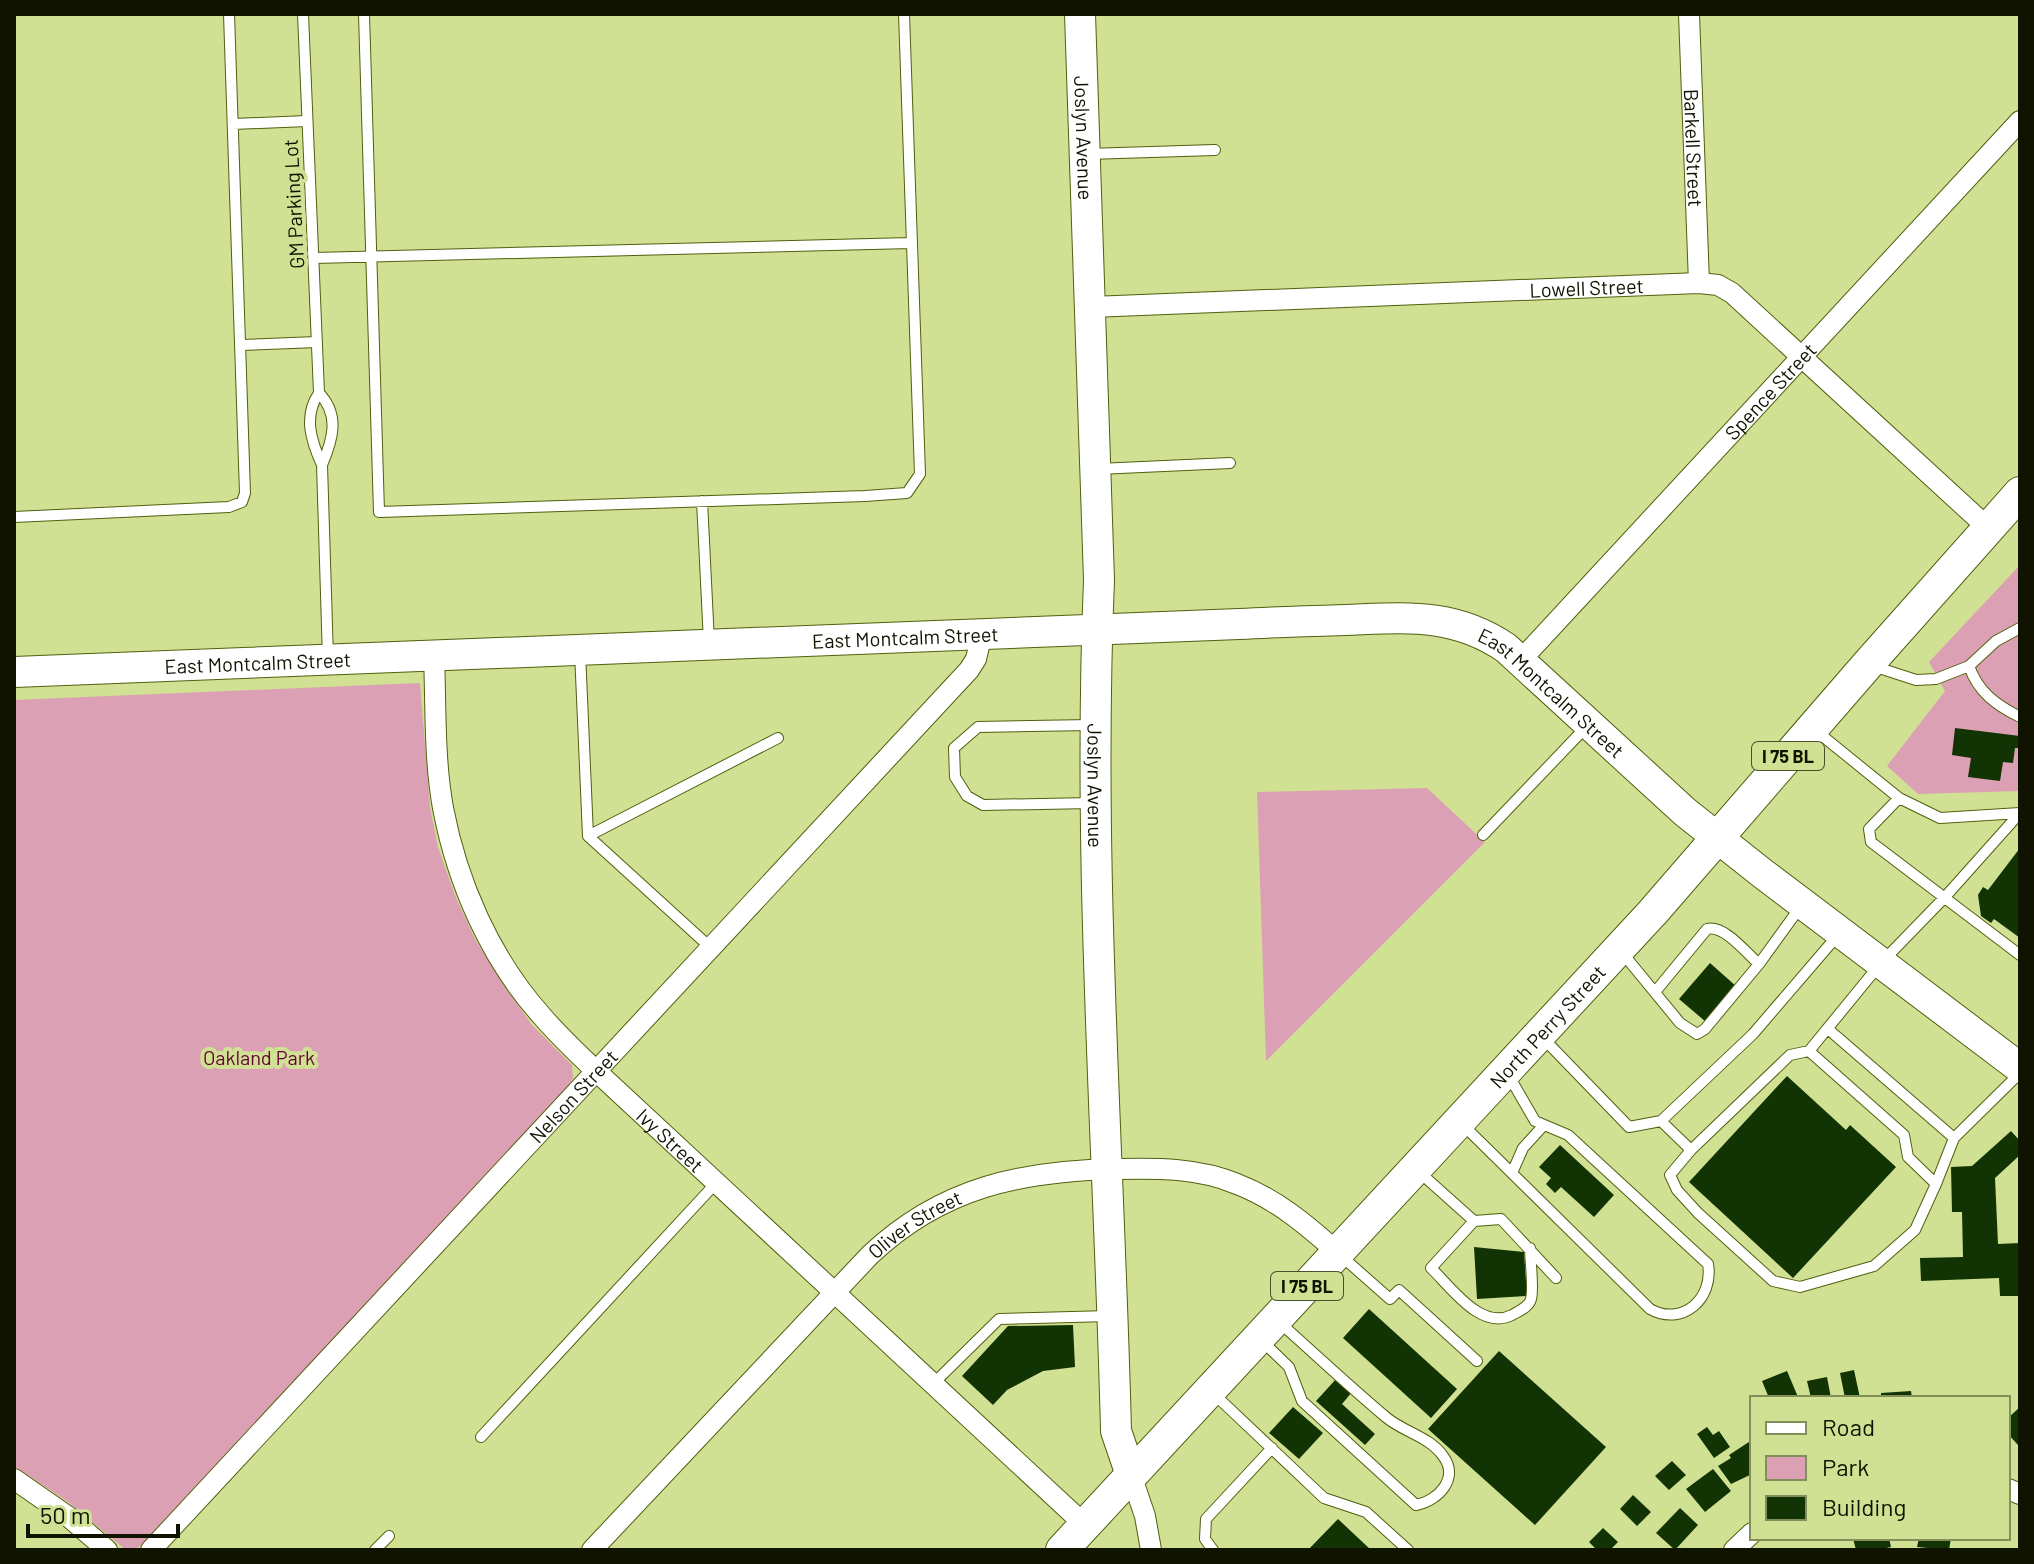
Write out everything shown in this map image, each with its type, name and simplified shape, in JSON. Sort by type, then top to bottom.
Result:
[{"type":"main road","name":"Joslyn Avenue","points":[[1080,14],[1099,580],[1097,803],[1116,1431],[1131,1475]]},
{"type":"main road","name":"North Perry Street","points":[[1062,1550],[1619,949],[2020,493]]},
{"type":"main road","name":"East Montcalm Street","points":[[14,672],[1428,618],[1475,629],[1506,648],[1679,807],[2020,1070]]},
{"type":"street","name":"Barkell Street","points":[[1689,14],[1699,283]]},
{"type":"street","name":"Spence Street","points":[[1520,661],[2020,121]]},
{"type":"street","name":"Lowell Street","points":[[1091,307],[1699,283],[1718,285],[1732,293],[1988,528]]},
{"type":"street","name":"Nelson Street","points":[[151,1550],[969,670],[982,634]]},
{"type":"street","name":"Ivy Street","points":[[434,656],[441,793],[450,836],[465,883],[489,938],[539,1014],[596,1071],[1085,1525]]},
{"type":"street","name":"Oliver Street","points":[[592,1550],[833,1292],[889,1238],[919,1216],[951,1199],[1021,1176],[1108,1169],[1181,1170],[1235,1183],[1282,1207],[1338,1253]]},
{"type":"street","name":"Joslyn Avenue","points":[[1131,1475],[1148,1526],[1151,1550]]},
{"type":"street","points":[[14,1479],[70,1518],[107,1550]]},
{"type":"street","points":[[1734,1550],[1750,1535]]},
{"type":"lane","points":[[14,517],[229,507],[242,502],[245,493],[229,14]]},
{"type":"lane","name":"GM Parking Lot","points":[[303,14],[319,393],[310,406],[311,441],[322,465],[328,660]]},
{"type":"lane","points":[[364,14],[379,512],[907,493],[920,474],[904,14]]},
{"type":"lane","points":[[233,124],[307,121]]},
{"type":"lane","points":[[1085,154],[1215,150]]},
{"type":"lane","points":[[314,258],[911,243]]},
{"type":"lane","points":[[241,345],[317,342]]},
{"type":"lane","name":"GM Parking Lot","points":[[319,393],[331,405],[333,440],[322,465]]},
{"type":"lane","points":[[1096,469],[1230,463]]},
{"type":"lane","points":[[702,501],[709,645]]},
{"type":"lane","points":[[1868,664],[1926,681],[1969,666],[1996,641],[2020,628]]},
{"type":"lane","points":[[580,650],[588,836],[711,948]]},
{"type":"lane","points":[[1969,666],[1980,690],[2020,717]]},
{"type":"lane","points":[[1097,724],[978,727],[954,748],[955,777],[967,796],[983,805],[1097,803]]},
{"type":"lane","points":[[1483,835],[1589,724]]},
{"type":"lane","points":[[1812,728],[1899,798],[1940,818],[2020,813]]},
{"type":"lane","points":[[588,836],[778,738]]},
{"type":"lane","points":[[1899,798],[1869,829],[1871,842],[2020,955]]},
{"type":"lane","points":[[2020,813],[1881,963],[1809,1051],[1790,1055],[1691,1150],[1670,1175],[1677,1190],[1773,1281],[1800,1287],[1874,1266],[1915,1230],[1954,1138],[2020,1070]]},
{"type":"lane","points":[[1619,949],[1680,1023],[1697,1034],[1705,1029],[1759,964],[1804,903]]},
{"type":"lane","points":[[1655,992],[1707,929],[1722,931],[1759,964]]},
{"type":"lane","points":[[1540,1035],[1629,1127],[1661,1121],[1753,1034],[1840,932]]},
{"type":"lane","points":[[1828,1029],[1954,1138]]},
{"type":"lane","points":[[1809,1051],[1904,1135],[1908,1157],[1936,1184]]},
{"type":"lane","points":[[1460,1121],[1650,1309],[1661,1316],[1676,1316],[1689,1311],[1707,1289],[1710,1276],[1708,1264],[1568,1135],[1543,1126],[1529,1114],[1507,1070]]},
{"type":"lane","points":[[1661,1121],[1691,1150]]},
{"type":"lane","points":[[1512,1173],[1523,1148],[1543,1126]]},
{"type":"lane","points":[[1416,1169],[1474,1221]]},
{"type":"lane","points":[[481,1437],[716,1183]]},
{"type":"lane","points":[[1530,1248],[1531,1298],[1525,1308],[1507,1318],[1493,1319],[1480,1315],[1431,1268],[1474,1221],[1501,1219],[1530,1248],[1556,1278]]},
{"type":"lane","points":[[1338,1253],[1390,1299],[1399,1290],[1477,1361]]},
{"type":"lane","points":[[933,1384],[999,1319],[1113,1316]]},
{"type":"lane","points":[[1267,1329],[1390,1420],[1433,1445],[1445,1457],[1449,1470],[1447,1485],[1438,1495],[1416,1505],[1308,1408],[1267,1329]]},
{"type":"lane","points":[[1210,1390],[1324,1498],[1366,1512],[1408,1550]]},
{"type":"lane","points":[[1213,1550],[1205,1539],[1206,1519],[1272,1448]]},
{"type":"lane","points":[[375,1550],[389,1536]]},
{"type":"green space","points":[[2020,565],[2020,791],[1918,794],[1887,766],[1945,691],[1929,662]]},
{"type":"green space","name":"Oakland Park","points":[[420,683],[430,807],[438,847],[456,898],[476,941],[505,987],[532,1025],[572,1065],[573,1078],[141,1545],[126,1550],[68,1502],[14,1466],[14,700]]},
{"type":"green space","points":[[1427,788],[1485,842],[1266,1061],[1257,792]]},
{"type":"building","points":[[1955,728],[2020,736],[2020,748],[2015,748],[2013,763],[2003,762],[2000,781],[1968,777],[1971,758],[1952,755]]},
{"type":"building","points":[[2020,848],[2020,938],[1994,919],[1991,923],[1981,916],[1978,895],[1983,887],[1988,890]]},
{"type":"building","points":[[1710,963],[1737,987],[1706,1022],[1679,999]]},
{"type":"building","points":[[1787,1076],[1846,1130],[1850,1125],[1896,1167],[1793,1278],[1689,1182]]},
{"type":"building","points":[[2011,1131],[2020,1141],[2020,1155],[1995,1178],[1998,1244],[2020,1243],[2020,1296],[2000,1296],[1999,1278],[1921,1281],[1920,1258],[1963,1257],[1962,1212],[1952,1212],[1951,1167],[1972,1166]]},
{"type":"building","points":[[1560,1145],[1614,1195],[1594,1217],[1561,1187],[1555,1193],[1546,1184],[1551,1178],[1539,1167]]},
{"type":"building","points":[[1474,1247],[1524,1252],[1527,1296],[1477,1299]]},
{"type":"building","points":[[1369,1309],[1457,1389],[1431,1418],[1343,1338]]},
{"type":"building","points":[[1073,1325],[1075,1367],[1043,1371],[1007,1390],[993,1405],[962,1376],[1008,1326]]},
{"type":"building","points":[[1499,1351],[1606,1447],[1535,1525],[1428,1429]]},
{"type":"building","points":[[1854,1370],[1860,1396],[1845,1396],[1840,1373]]},
{"type":"building","points":[[1787,1371],[1798,1396],[1768,1396],[1762,1381]]},
{"type":"building","points":[[1827,1377],[1831,1396],[1811,1396],[1807,1381]]},
{"type":"building","points":[[1337,1378],[1352,1392],[1342,1404],[1375,1434],[1365,1445],[1316,1401]]},
{"type":"building","points":[[1911,1391],[1912,1396],[1881,1396],[1881,1393]]},
{"type":"building","points":[[1293,1407],[1323,1433],[1299,1459],[1269,1433]]},
{"type":"building","points":[[2020,1407],[2018,1445],[2010,1436],[2010,1416]]},
{"type":"building","points":[[1707,1427],[1713,1435],[1719,1431],[1730,1447],[1714,1458],[1697,1434]]},
{"type":"building","points":[[1750,1441],[1750,1475],[1731,1484],[1718,1466],[1731,1458],[1729,1455]]},
{"type":"building","points":[[1672,1461],[1686,1475],[1669,1490],[1655,1476]]},
{"type":"building","points":[[1713,1469],[1731,1491],[1705,1512],[1686,1489]]},
{"type":"building","points":[[1633,1495],[1651,1512],[1637,1526],[1620,1509]]},
{"type":"building","points":[[1680,1508],[1698,1525],[1675,1550],[1656,1533]]},
{"type":"building","points":[[1338,1519],[1371,1550],[1308,1550]]},
{"type":"building","points":[[1603,1528],[1618,1542],[1610,1550],[1597,1550],[1589,1542]]},
{"type":"building","points":[[1854,1540],[1889,1540],[1891,1547],[1878,1550],[1856,1550]]},
{"type":"building","points":[[1919,1540],[1951,1540],[1949,1550],[1917,1547]]}]
